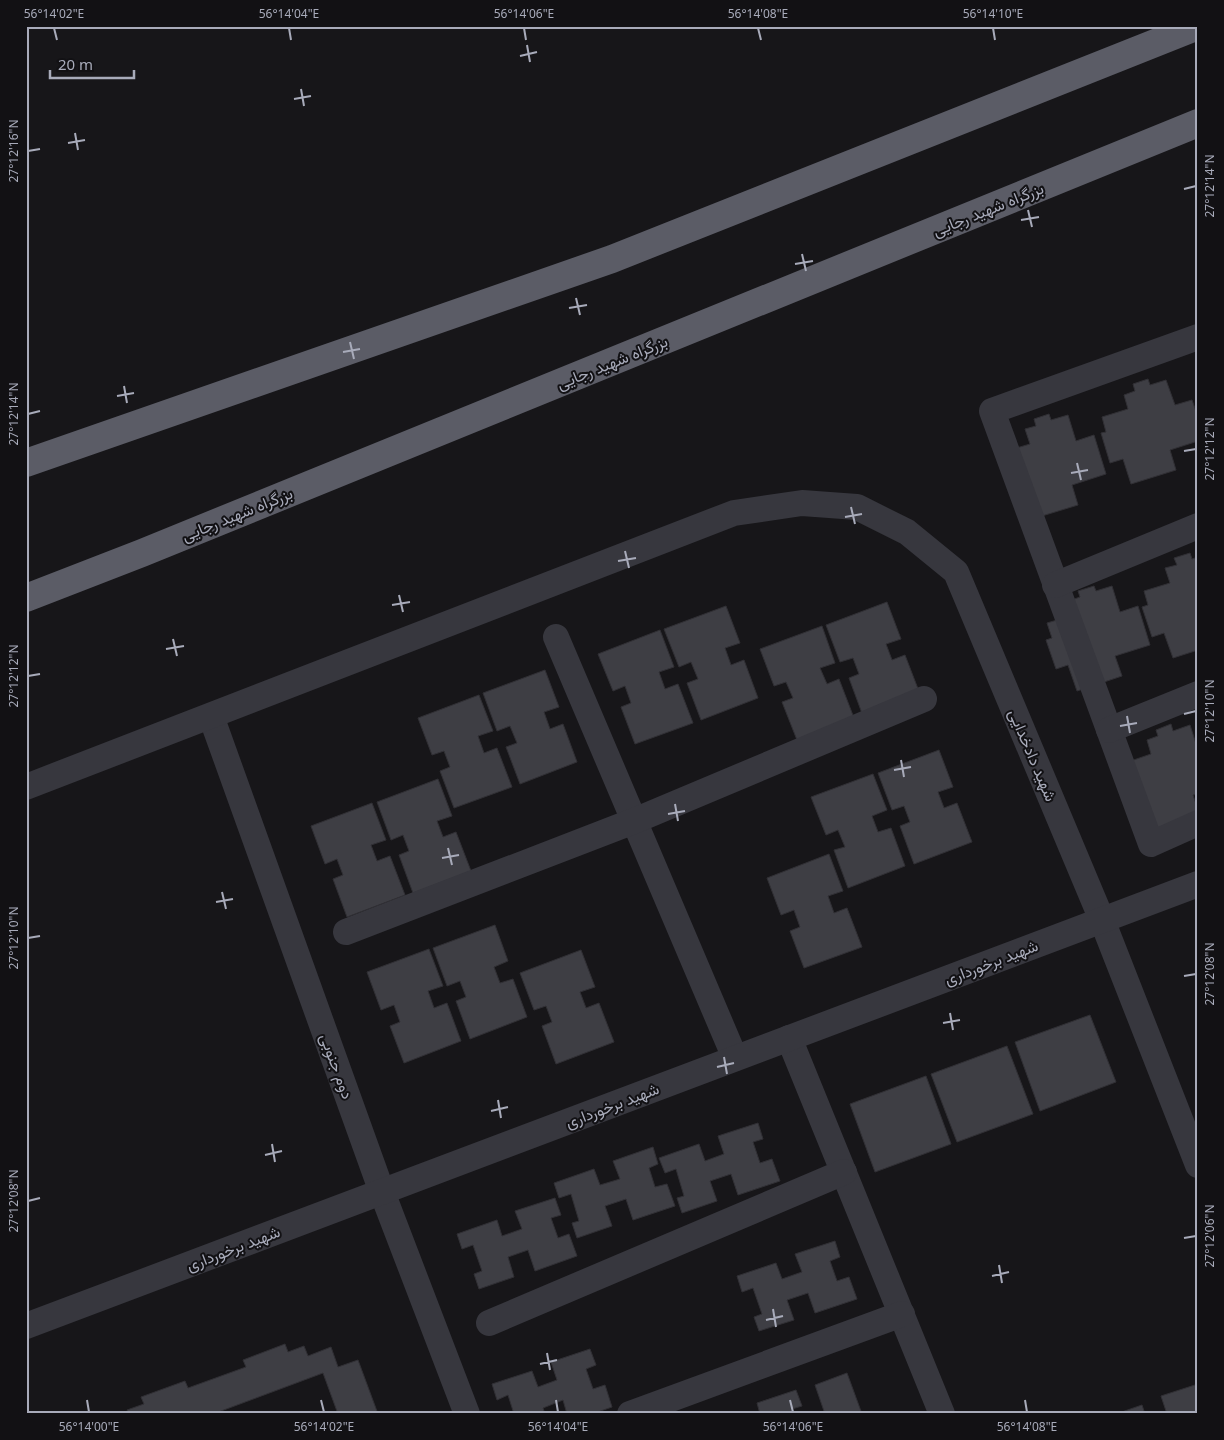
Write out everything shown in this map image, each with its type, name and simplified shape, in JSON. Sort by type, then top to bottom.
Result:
[{"type":"highway","points":[[26,463],[612,259],[1198,26]]},
{"type":"highway","name":"بزرگراه شهید رجایی","points":[[26,598],[142,554],[1198,123]]},
{"type":"street","points":[[1198,337],[992,411],[1151,844],[1198,823]]},
{"type":"street","name":"شهید دادخدایی","points":[[26,787],[734,513],[802,502],[857,507],[907,532],[956,572],[1102,920],[1198,1165]]},
{"type":"street","points":[[1055,585],[1198,526]]},
{"type":"street","points":[[556,637],[735,1058]]},
{"type":"street","points":[[1109,730],[1198,694]]},
{"type":"street","points":[[346,932],[634,821],[924,699]]},
{"type":"street","name":"دوم جنوبی","points":[[211,716],[382,1192],[467,1414]]},
{"type":"street","name":"شهید برخورداری","points":[[26,1326],[1198,884]]},
{"type":"street","points":[[789,1038],[942,1414]]},
{"type":"street","points":[[489,1323],[844,1172]]},
{"type":"street","points":[[630,1414],[902,1314]]},
{"type":"building","points":[[1148,379],[1150,385],[1166,380],[1175,405],[1192,400],[1198,417],[1198,441],[1170,450],[1176,470],[1131,484],[1123,459],[1110,463],[1101,433],[1106,432],[1102,417],[1128,409],[1124,395],[1135,391],[1133,384]]},
{"type":"building","points":[[1049,414],[1051,420],[1068,415],[1076,441],[1094,435],[1106,474],[1072,485],[1078,505],[1032,519],[1003,452],[1030,444],[1025,429],[1036,426],[1034,419]]},
{"type":"building","points":[[1190,553],[1192,559],[1198,557],[1198,650],[1173,658],[1164,633],[1152,637],[1142,607],[1148,605],[1144,591],[1170,583],[1165,568],[1177,565],[1174,558]]},
{"type":"building","points":[[1094,586],[1096,591],[1112,586],[1120,612],[1138,606],[1150,645],[1115,656],[1122,676],[1077,691],[1068,665],[1056,669],[1046,640],[1052,638],[1047,623],[1074,615],[1069,601],[1080,597],[1078,591]]},
{"type":"building","points":[[887,602],[901,639],[886,644],[892,660],[905,655],[920,694],[863,716],[849,678],[859,674],[853,658],[840,662],[826,625]]},
{"type":"building","points":[[726,606],[740,643],[725,648],[731,665],[744,660],[758,698],[701,720],[687,683],[698,679],[691,662],[679,667],[664,629]]},
{"type":"building","points":[[822,626],[835,663],[820,668],[827,684],[839,679],[854,718],[797,740],[782,702],[793,698],[786,682],[774,686],[760,649]]},
{"type":"building","points":[[660,630],[674,667],[659,672],[665,689],[678,684],[693,723],[635,744],[621,707],[631,703],[625,686],[613,691],[598,654]]},
{"type":"building","points":[[545,670],[559,707],[544,712],[550,729],[563,724],[577,762],[520,784],[506,747],[517,743],[510,726],[497,731],[483,693]]},
{"type":"building","points":[[479,695],[493,731],[478,736],[484,753],[497,748],[512,787],[454,808],[440,771],[450,767],[444,751],[432,755],[418,718]]},
{"type":"building","points":[[1171,724],[1173,731],[1190,725],[1198,750],[1198,794],[1193,795],[1198,816],[1154,830],[1125,763],[1151,754],[1147,740],[1158,736],[1156,730]]},
{"type":"building","points":[[939,750],[953,787],[938,792],[944,808],[957,803],[972,842],[914,864],[900,826],[910,822],[904,806],[892,810],[878,773]]},
{"type":"building","points":[[873,774],[887,810],[872,816],[878,832],[891,828],[905,866],[848,888],[834,850],[845,847],[838,830],[826,835],[811,797]]},
{"type":"building","points":[[438,779],[452,816],[437,821],[443,837],[456,832],[471,871],[413,893],[399,855],[409,851],[403,835],[391,840],[377,802]]},
{"type":"building","points":[[372,803],[386,840],[371,845],[377,861],[390,856],[405,895],[347,917],[333,879],[343,875],[337,859],[325,864],[311,826]]},
{"type":"building","points":[[829,854],[843,891],[828,896],[834,913],[847,908],[862,947],[804,968],[790,931],[800,927],[794,910],[781,915],[767,878]]},
{"type":"building","points":[[495,925],[508,961],[494,967],[500,983],[513,979],[527,1017],[470,1039],[456,1001],[466,997],[460,981],[447,986],[433,948]]},
{"type":"building","points":[[429,949],[443,986],[428,991],[434,1008],[447,1003],[461,1041],[404,1063],[390,1026],[400,1022],[394,1005],[381,1010],[367,972]]},
{"type":"building","points":[[581,950],[595,987],[580,992],[586,1008],[599,1003],[614,1042],[556,1064],[542,1026],[552,1022],[546,1006],[534,1010],[520,973]]},
{"type":"building","points":[[1090,1015],[1116,1082],[1040,1111],[1015,1042]]},
{"type":"building","points":[[1007,1046],[1033,1114],[957,1142],[931,1074]]},
{"type":"building","points":[[926,1076],[951,1144],[875,1172],[850,1104]]},
{"type":"building","points":[[758,1123],[763,1139],[753,1142],[760,1163],[772,1159],[780,1181],[738,1195],[731,1174],[710,1181],[717,1201],[682,1213],[677,1198],[684,1196],[676,1169],[665,1173],[659,1158],[699,1144],[705,1161],[724,1154],[718,1136]]},
{"type":"building","points":[[653,1147],[658,1164],[649,1168],[655,1187],[667,1184],[675,1206],[633,1220],[626,1199],[605,1206],[612,1226],[577,1238],[572,1223],[579,1221],[571,1194],[559,1198],[554,1183],[594,1169],[600,1185],[620,1179],[613,1161]]},
{"type":"building","points":[[555,1198],[561,1215],[551,1218],[558,1238],[569,1234],[577,1256],[535,1271],[528,1250],[508,1257],[514,1277],[479,1289],[474,1274],[482,1271],[473,1245],[462,1249],[457,1234],[497,1220],[502,1236],[522,1229],[515,1211]]},
{"type":"building","points":[[835,1241],[840,1257],[830,1261],[837,1281],[849,1277],[857,1299],[815,1313],[808,1293],[787,1300],[794,1320],[759,1331],[754,1317],[762,1314],[753,1288],[742,1292],[737,1276],[776,1263],[782,1279],[802,1272],[795,1254]]},
{"type":"building","points":[[285,1344],[288,1352],[304,1346],[308,1356],[331,1347],[338,1367],[358,1360],[378,1414],[338,1414],[323,1373],[213,1414],[129,1414],[127,1410],[144,1404],[141,1397],[185,1381],[188,1388],[246,1367],[243,1360]]},
{"type":"building","points":[[590,1349],[596,1365],[586,1369],[593,1389],[605,1385],[612,1407],[592,1414],[567,1414],[563,1400],[543,1408],[545,1414],[514,1414],[508,1395],[497,1400],[492,1384],[532,1371],[538,1387],[557,1380],[551,1362]]},
{"type":"building","points":[[847,1373],[862,1414],[825,1414],[815,1385]]},
{"type":"building","points":[[1198,1384],[1198,1402],[1196,1403],[1198,1414],[1167,1414],[1161,1396]]},
{"type":"building","points":[[796,1390],[802,1406],[792,1409],[793,1414],[760,1414],[757,1403]]},
{"type":"building","points":[[1142,1405],[1145,1414],[1116,1414]]}]
